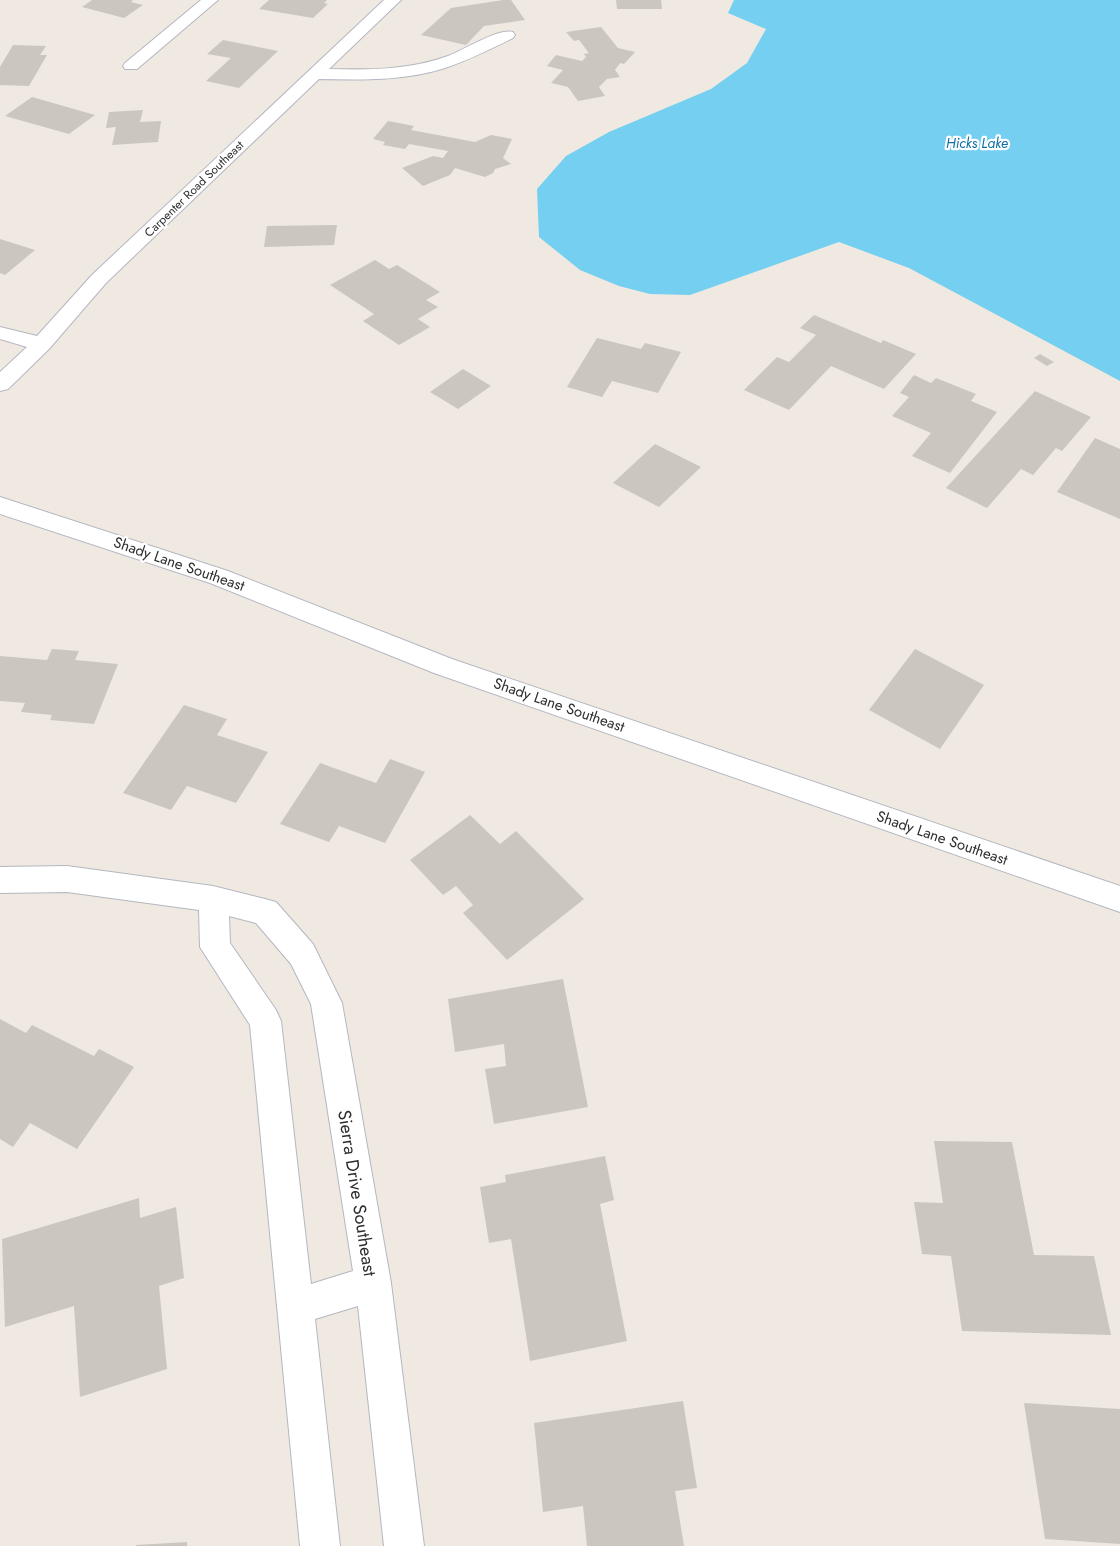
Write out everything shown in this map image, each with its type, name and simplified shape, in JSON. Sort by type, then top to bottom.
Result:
[{"type":"street","points":[[130,66],[210,0]]},
{"type":"street","name":"Carpenter Road Southeast","points":[[0,384],[42,344],[99,279],[393,0]]},
{"type":"street","points":[[315,74],[376,76],[420,69],[454,60],[507,35]]},
{"type":"street","points":[[0,333],[42,344]]},
{"type":"street","name":"Shady Lane Southeast","points":[[0,505],[219,577],[443,666],[1120,899]]},
{"type":"street","name":"Sierra Drive Southeast","points":[[0,880],[68,879],[213,899],[265,912],[302,954],[326,1003],[373,1283],[404,1546]]},
{"type":"street","points":[[213,899],[215,947],[265,1021],[320,1546]]},
{"type":"street","points":[[296,1307],[373,1283]]},
{"type":"water","name":"Hicks Lake","points":[[734,0],[1120,0],[1120,381],[909,268],[839,242],[690,295],[650,294],[619,286],[580,270],[539,237],[537,189],[566,156],[609,132],[711,89],[747,63],[766,29],[728,13]]},
{"type":"building","points":[[92,0],[133,0],[131,2],[143,5],[124,18],[82,7]]},
{"type":"building","points":[[269,0],[327,0],[324,3],[328,4],[313,18],[259,9]]},
{"type":"building","points":[[511,0],[525,20],[484,26],[466,45],[421,35],[451,8]]},
{"type":"building","points":[[616,0],[661,0],[662,9],[617,9]]},
{"type":"building","points":[[601,27],[618,48],[635,52],[624,64],[620,63],[615,70],[620,77],[607,79],[599,87],[605,96],[578,101],[568,87],[551,83],[563,70],[547,66],[556,55],[582,61],[586,57],[584,54],[589,53],[579,40],[574,41],[566,32]]},
{"type":"building","points":[[223,40],[278,51],[239,88],[206,81],[231,58],[207,54]]},
{"type":"building","points":[[13,45],[46,46],[40,55],[47,55],[29,86],[0,85],[0,67]]},
{"type":"building","points":[[32,97],[95,115],[69,134],[5,116]]},
{"type":"building","points":[[143,110],[140,122],[161,121],[158,142],[112,145],[116,127],[106,128],[109,112]]},
{"type":"building","points":[[388,121],[414,126],[411,130],[475,142],[491,135],[512,139],[503,158],[511,164],[495,169],[493,173],[485,177],[455,168],[450,175],[423,186],[402,168],[433,156],[443,158],[448,151],[409,144],[405,149],[383,145],[385,142],[373,139]]},
{"type":"building","points":[[337,225],[334,245],[264,247],[267,226]]},
{"type":"building","points":[[0,239],[35,250],[5,275],[0,273]]},
{"type":"building","points":[[375,260],[389,269],[397,265],[440,292],[426,300],[438,307],[418,319],[430,327],[399,345],[363,321],[374,314],[330,285]]},
{"type":"building","points":[[814,315],[881,343],[883,340],[916,354],[884,389],[831,366],[789,410],[744,390],[777,357],[789,362],[816,335],[800,328]]},
{"type":"building","points":[[597,338],[641,349],[645,343],[681,352],[658,393],[612,381],[602,397],[567,387]]},
{"type":"building","points":[[1040,354],[1054,362],[1047,366],[1034,358]]},
{"type":"building","points":[[463,369],[491,386],[458,409],[430,392]]},
{"type":"building","points":[[914,375],[931,383],[936,378],[976,394],[971,401],[997,412],[950,473],[912,456],[931,433],[892,416],[909,397],[900,393]]},
{"type":"building","points":[[1035,391],[1091,417],[1062,451],[1056,448],[1033,475],[1021,469],[987,508],[946,488]]},
{"type":"building","points":[[1095,438],[1120,449],[1120,519],[1057,492]]},
{"type":"building","points":[[655,444],[701,467],[659,507],[613,483]]},
{"type":"building","points":[[52,649],[79,651],[75,660],[118,664],[94,724],[50,720],[52,715],[21,712],[25,703],[0,701],[0,656],[47,660]]},
{"type":"building","points":[[915,649],[984,685],[940,749],[869,710]]},
{"type":"building","points":[[184,705],[227,719],[217,735],[268,752],[236,803],[187,786],[171,810],[123,793]]},
{"type":"building","points":[[390,759],[425,772],[385,843],[339,826],[329,842],[280,824],[320,763],[376,783]]},
{"type":"building","points":[[470,815],[500,844],[516,831],[584,899],[507,960],[463,913],[473,905],[456,886],[443,895],[410,860]]},
{"type":"building","points":[[563,979],[588,1107],[494,1124],[485,1069],[506,1066],[504,1044],[455,1052],[448,999]]},
{"type":"building","points":[[0,1019],[26,1033],[32,1025],[94,1056],[99,1049],[134,1067],[77,1149],[30,1123],[13,1147],[0,1139]]},
{"type":"building","points":[[934,1141],[1012,1142],[1034,1255],[1094,1256],[1111,1335],[962,1331],[951,1256],[922,1254],[914,1202],[943,1203]]},
{"type":"building","points":[[605,1156],[614,1200],[600,1204],[627,1341],[530,1361],[511,1239],[489,1243],[480,1187],[506,1182],[505,1175]]},
{"type":"building","points":[[139,1198],[140,1218],[176,1207],[184,1278],[159,1286],[167,1369],[80,1397],[74,1306],[5,1327],[2,1239]]},
{"type":"building","points":[[683,1401],[697,1488],[675,1491],[684,1546],[587,1546],[583,1506],[543,1512],[534,1423]]},
{"type":"building","points":[[1024,1403],[1120,1409],[1120,1544],[1045,1539]]},
{"type":"building","points":[[187,1542],[187,1546],[136,1546],[136,1545]]}]
